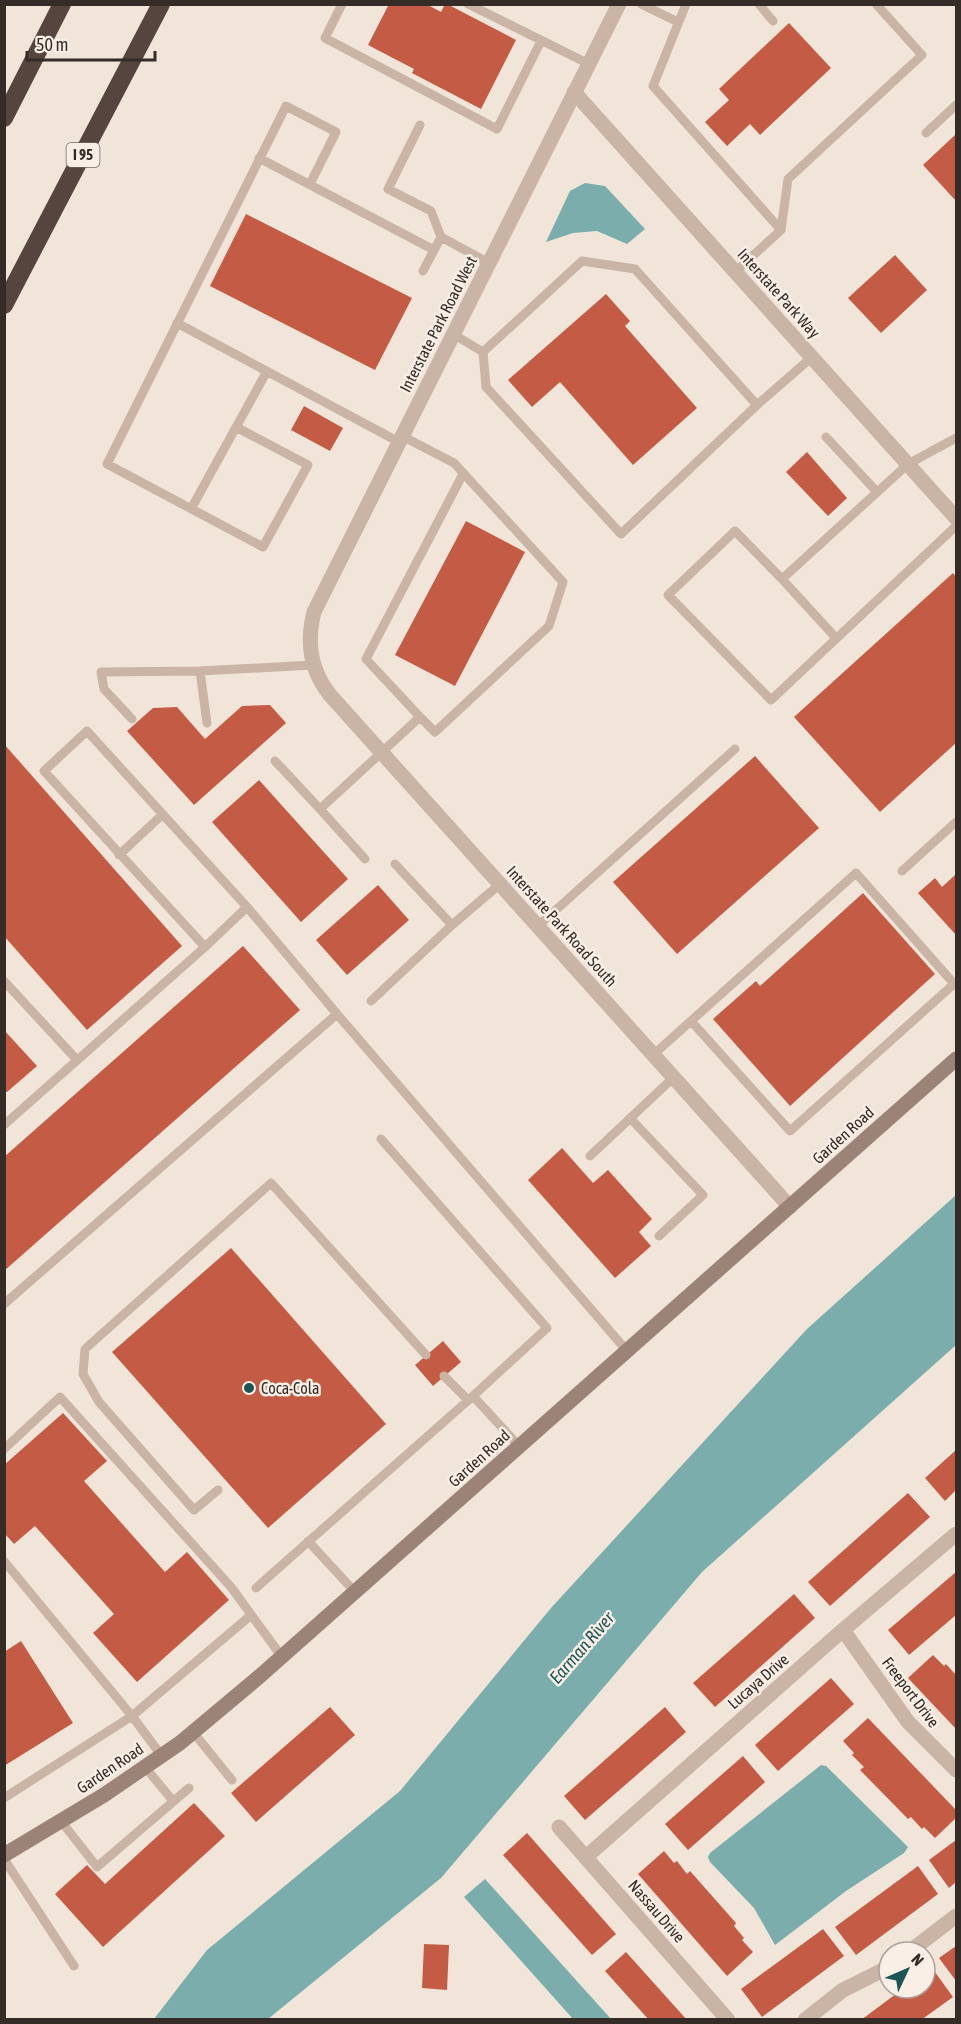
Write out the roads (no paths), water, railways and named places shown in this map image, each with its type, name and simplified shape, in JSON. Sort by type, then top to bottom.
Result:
[{"type":"highway","points":[[4,118],[62,4]]},
{"type":"highway","name":"I 95","points":[[4,305],[161,4]]},
{"type":"street","name":"Interstate Park Road West","points":[[313,665],[309,638],[314,612],[616,6]]},
{"type":"street","name":"Interstate Park Way","points":[[574,92],[957,518]]},
{"type":"street","name":"Interstate Park Road South","points":[[313,665],[322,686],[790,1207]]},
{"type":"street","name":"Garden Road","points":[[4,1857],[145,1767],[193,1731],[282,1657],[957,1059]]},
{"type":"street","name":"Lucaya Drive","points":[[585,1857],[843,1630],[957,1534]]},
{"type":"street","name":"Freeport Drive","points":[[843,1630],[908,1722],[957,1770]]},
{"type":"street","name":"Nassau Drive","points":[[559,1827],[728,2019]]},
{"type":"street","points":[[925,1940],[957,1916]]},
{"type":"street","points":[[805,2019],[843,1990],[877,1973]]},
{"type":"lane","points":[[342,4],[325,38],[497,129],[541,41]]},
{"type":"lane","points":[[468,4],[589,64]]},
{"type":"lane","points":[[641,4],[678,22]]},
{"type":"lane","points":[[686,4],[653,86],[781,230]]},
{"type":"lane","points":[[759,4],[773,21]]},
{"type":"lane","points":[[735,272],[781,230],[788,179],[922,55],[876,4]]},
{"type":"lane","points":[[926,133],[957,105]]},
{"type":"lane","points":[[236,427],[308,465],[263,547],[107,464],[286,106],[336,132],[310,184]]},
{"type":"lane","points":[[420,125],[388,189],[431,211],[441,237],[489,263]]},
{"type":"lane","points":[[259,158],[434,250]]},
{"type":"lane","points":[[423,271],[441,237]]},
{"type":"lane","points":[[483,352],[582,261],[635,269],[757,405]]},
{"type":"lane","points":[[177,323],[401,439],[454,463],[562,582],[549,626],[435,732],[366,659],[463,474]]},
{"type":"lane","points":[[453,334],[483,352]]},
{"type":"lane","points":[[483,352],[486,387],[621,534],[757,405],[812,357]]},
{"type":"lane","points":[[191,509],[267,371]]},
{"type":"lane","points":[[826,437],[877,492]]},
{"type":"lane","points":[[782,579],[908,464],[955,442]]},
{"type":"lane","points":[[836,638],[735,531],[668,595],[771,700],[957,526]]},
{"type":"lane","points":[[132,719],[104,689],[101,672],[200,671],[313,665]]},
{"type":"lane","points":[[200,671],[207,723]]},
{"type":"lane","points":[[320,809],[420,717]]},
{"type":"lane","points":[[205,947],[44,771],[87,731],[248,908],[627,1351]]},
{"type":"lane","points":[[538,926],[735,749]]},
{"type":"lane","points":[[275,761],[365,859]]},
{"type":"lane","points":[[119,855],[163,814]]},
{"type":"lane","points":[[902,872],[957,822]]},
{"type":"lane","points":[[395,864],[452,925]]},
{"type":"lane","points":[[653,1055],[856,873],[956,985],[790,1131],[691,1021]]},
{"type":"lane","points":[[371,1000],[500,884]]},
{"type":"lane","points":[[4,1125],[248,908]]},
{"type":"lane","points":[[4,981],[77,1060]]},
{"type":"lane","points":[[4,1304],[337,1014]]},
{"type":"lane","points":[[590,1156],[674,1077]]},
{"type":"lane","points":[[630,1118],[703,1195],[659,1236]]},
{"type":"lane","points":[[256,1588],[547,1328],[381,1139]]},
{"type":"lane","points":[[218,1490],[194,1510],[99,1402],[83,1374],[85,1349],[271,1183],[426,1355]]},
{"type":"lane","points":[[444,1376],[471,1398],[519,1446]]},
{"type":"lane","points":[[4,1449],[60,1397],[231,1587],[282,1657]]},
{"type":"lane","points":[[308,1541],[355,1592]]},
{"type":"lane","points":[[4,1561],[132,1716],[161,1755]]},
{"type":"lane","points":[[4,1798],[132,1716],[250,1616]]},
{"type":"lane","points":[[193,1731],[232,1780]]},
{"type":"lane","points":[[145,1767],[173,1801]]},
{"type":"lane","points":[[61,1821],[96,1867],[189,1788]]},
{"type":"lane","points":[[4,1857],[74,1966]]},
{"type":"water","points":[[585,183],[605,186],[645,229],[627,244],[597,231],[573,233],[546,242],[570,191]]},
{"type":"water","name":"Earman River","points":[[956,1195],[956,1345],[702,1572],[441,1878],[268,2019],[154,2019],[207,1950],[400,1791],[551,1608],[807,1329]]},
{"type":"water","points":[[821,1765],[826,1766],[908,1847],[904,1853],[846,1891],[775,1945],[754,1908],[710,1862],[708,1857],[710,1853]]},
{"type":"water","points":[[485,1879],[611,2019],[573,2019],[464,1897]]},
{"type":"place","name":"Coca-Cola","points":[[249,1388]]}]
